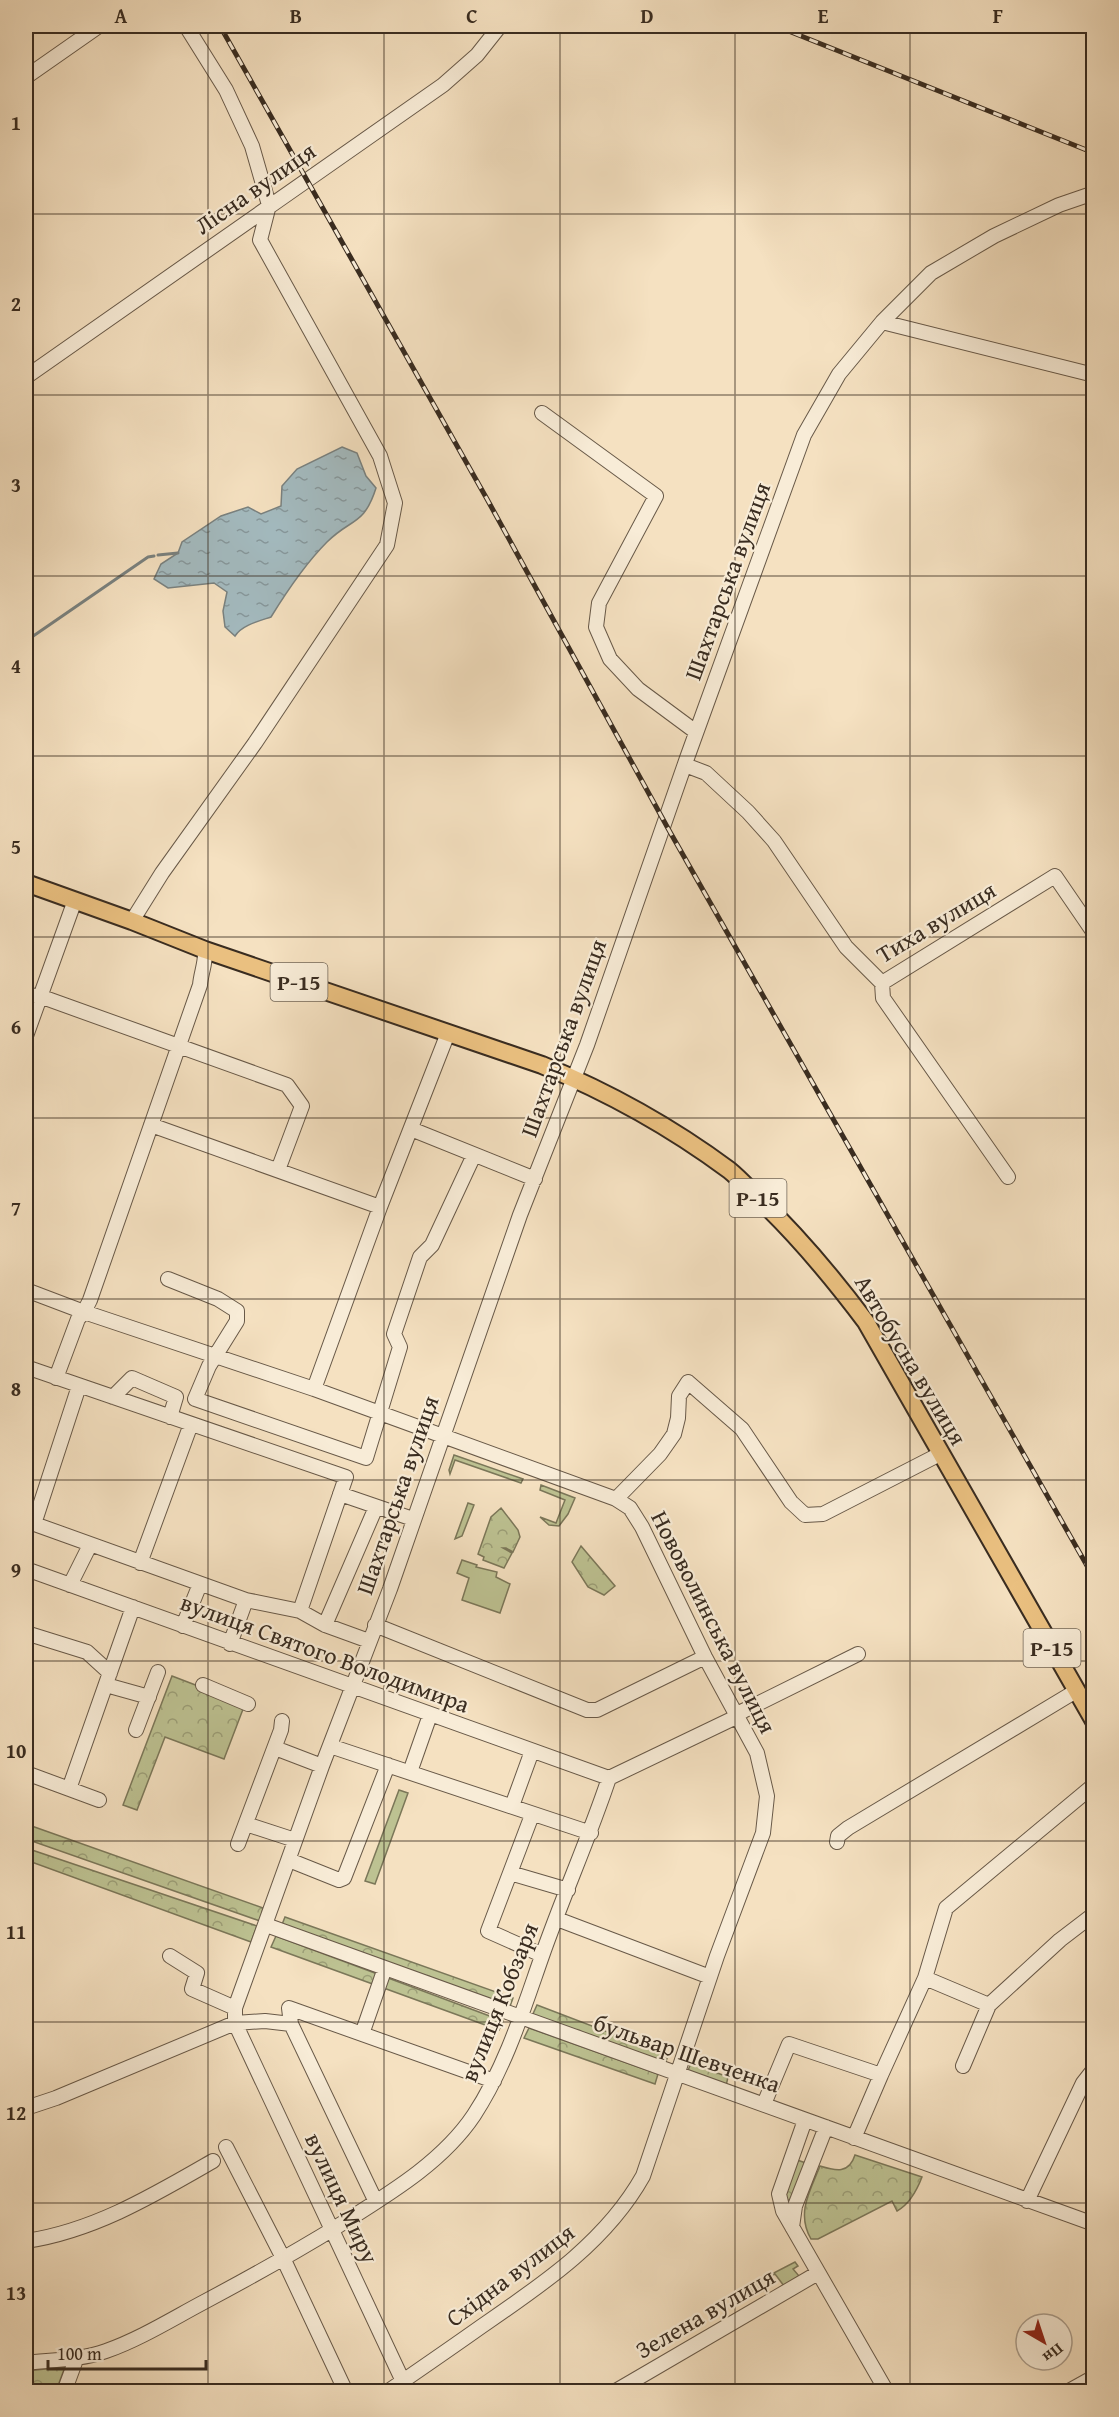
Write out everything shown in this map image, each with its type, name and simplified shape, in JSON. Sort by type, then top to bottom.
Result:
[{"type":"main road","name":"Р-15","points":[[26,883],[205,950],[575,1078]]},
{"type":"main road","name":"Автобусна вулиця","points":[[575,1078],[608,1094],[675,1133],[730,1171],[778,1217],[834,1278],[866,1322],[1094,1721]]},
{"type":"street","points":[[26,77],[99,26]]},
{"type":"street","points":[[132,921],[162,873],[255,743],[387,545],[395,503],[380,456],[260,240],[269,205],[248,137],[226,90],[186,26]]},
{"type":"street","name":"Лісна вулиця","points":[[26,377],[443,85],[477,55],[500,26]]},
{"type":"street","name":"Шахтарська вулиця","points":[[235,2023],[236,2008],[322,1766],[535,1179],[575,1078],[696,732],[804,435],[839,374],[882,322],[931,273],[994,236],[1059,205],[1094,193]]},
{"type":"street","points":[[882,322],[1094,375]]},
{"type":"street","points":[[542,413],[656,496],[599,603],[596,627],[610,659],[638,689],[696,732]]},
{"type":"street","name":"Тиха вулиця","points":[[685,765],[706,773],[748,812],[774,841],[846,947],[882,983],[1055,876],[1094,933]]},
{"type":"street","points":[[26,1036],[32,996],[75,900]]},
{"type":"street","points":[[56,1378],[78,1319],[84,1312],[179,1048],[200,985],[205,950]]},
{"type":"street","points":[[882,983],[883,998],[1008,1177]]},
{"type":"street","points":[[32,996],[286,1085],[302,1106],[278,1170]]},
{"type":"street","points":[[314,1389],[380,1207],[448,1033]]},
{"type":"street","points":[[152,1125],[380,1207]]},
{"type":"street","points":[[411,1129],[535,1179]]},
{"type":"street","points":[[168,1279],[218,1299],[237,1311],[237,1320],[214,1357],[195,1398],[366,1458],[400,1347],[394,1334],[420,1257],[432,1245],[474,1155]]},
{"type":"street","name":"Нововолинська вулиця","points":[[26,1290],[442,1435],[616,1499],[630,1508],[642,1527],[705,1657],[757,1753],[767,1796],[763,1833],[677,2075]]},
{"type":"street","points":[[26,1367],[346,1477],[300,1611]]},
{"type":"street","points":[[113,1397],[132,1378],[176,1397],[170,1417]]},
{"type":"street","points":[[616,1499],[660,1454],[674,1434],[678,1418],[679,1396],[688,1382],[742,1429],[791,1502],[805,1515],[823,1514],[940,1454]]},
{"type":"street","points":[[79,1386],[30,1523],[246,1600],[300,1611],[325,1625],[369,1641]]},
{"type":"street","points":[[140,1563],[191,1424]]},
{"type":"street","points":[[340,1494],[413,1519]]},
{"type":"street","points":[[325,1625],[376,1507]]},
{"type":"street","points":[[70,1585],[90,1545]]},
{"type":"street","name":"вулиця Святого Володимира","points":[[26,1569],[609,1778]]},
{"type":"street","points":[[183,1626],[200,1584]]},
{"type":"street","points":[[230,1644],[246,1600]]},
{"type":"street","points":[[69,1789],[133,1607]]},
{"type":"street","points":[[375,1625],[587,1710],[597,1710],[705,1657]]},
{"type":"street","points":[[26,1633],[87,1652],[108,1679],[149,1697]]},
{"type":"street","points":[[609,1778],[732,1719],[858,1654]]},
{"type":"street","points":[[136,1730],[159,1672]]},
{"type":"street","points":[[203,1685],[248,1704]]},
{"type":"street","points":[[837,1842],[838,1836],[848,1828],[1076,1691]]},
{"type":"street","points":[[410,1772],[430,1715]]},
{"type":"street","points":[[238,1844],[281,1730],[282,1721]]},
{"type":"street","points":[[330,1746],[591,1833]]},
{"type":"street","points":[[274,1748],[322,1766]]},
{"type":"street","points":[[512,1806],[532,1751]]},
{"type":"street","points":[[289,1860],[339,1880],[344,1878],[388,1765]]},
{"type":"street","points":[[26,1773],[99,1800]]},
{"type":"street","name":"вулиця Кобзаря","points":[[26,2363],[104,2352],[133,2340],[332,2230],[376,2202],[446,2150],[474,2115],[494,2081],[591,1833],[609,1778]]},
{"type":"street","points":[[856,2134],[925,1978],[946,1908],[1094,1785]]},
{"type":"street","points":[[532,1815],[488,1931],[542,1955]]},
{"type":"street","points":[[246,1824],[296,1840]]},
{"type":"street","points":[[510,1873],[568,1890]]},
{"type":"street","points":[[963,2066],[988,2005],[1059,1940],[1094,1914]]},
{"type":"street","points":[[557,1919],[710,1977]]},
{"type":"street","name":"бульвар Шевченка","points":[[266,1925],[677,2075],[826,2127],[856,2134],[1094,2224]]},
{"type":"street","points":[[170,1956],[197,1973],[192,1989],[236,2008]]},
{"type":"street","points":[[362,2034],[385,1968]]},
{"type":"street","points":[[925,1978],[988,2005]]},
{"type":"street","points":[[376,2202],[291,2024],[289,2008],[494,2081]]},
{"type":"street","points":[[26,2108],[56,2098],[235,2023],[265,2021],[291,2024]]},
{"type":"street","name":"вулиця Миру","points":[[235,2023],[405,2386]]},
{"type":"street","points":[[764,2104],[789,2044],[881,2074]]},
{"type":"street","points":[[1027,2200],[1083,2083],[1094,2069]]},
{"type":"street","name":"Східна вулиця","points":[[387,2391],[405,2386],[574,2259],[628,2203],[643,2176],[677,2075]]},
{"type":"street","points":[[806,2120],[779,2193],[783,2211],[887,2391]]},
{"type":"street","points":[[792,2227],[795,2206],[826,2127]]},
{"type":"street","points":[[226,2147],[283,2258],[346,2391]]},
{"type":"street","points":[[26,2241],[81,2228],[148,2199],[213,2161]]},
{"type":"street","name":"Зелена вулиця","points":[[614,2391],[818,2273]]},
{"type":"street","points":[[64,2391],[77,2357]]},
{"type":"street","points":[[1067,2391],[1094,2377]]},
{"type":"green space","points":[[454,1455],[523,1479],[521,1483],[455,1460],[450,1474],[449,1470]]},
{"type":"green space","points":[[541,1485],[575,1498],[568,1514],[559,1526],[549,1525],[540,1517],[556,1523],[565,1500],[540,1490]]},
{"type":"green space","points":[[468,1503],[474,1505],[462,1536],[455,1539]]},
{"type":"green space","points":[[501,1508],[518,1530],[520,1537],[513,1552],[503,1548],[512,1553],[504,1568],[483,1560],[484,1557],[478,1554],[491,1517]]},
{"type":"green space","points":[[581,1546],[615,1586],[604,1595],[588,1587],[572,1562]]},
{"type":"green space","points":[[462,1560],[477,1565],[476,1567],[497,1572],[496,1577],[510,1584],[500,1613],[462,1600],[469,1578],[457,1573]]},
{"type":"green space","points":[[172,1676],[245,1704],[224,1759],[165,1737],[137,1810],[123,1805]]},
{"type":"green space","points":[[399,1790],[408,1793],[375,1884],[365,1881]]},
{"type":"green space","points":[[26,1824],[263,1908],[260,1921],[26,1839]]},
{"type":"green space","points":[[26,1848],[257,1926],[251,1942],[26,1860]]},
{"type":"green space","points":[[285,1917],[513,1998],[509,2009],[281,1927]]},
{"type":"green space","points":[[276,1936],[503,2021],[499,2030],[271,1947]]},
{"type":"green space","points":[[537,2005],[668,2055],[664,2068],[532,2016]]},
{"type":"green space","points":[[529,2028],[658,2074],[655,2084],[524,2038]]},
{"type":"green space","points":[[691,2063],[728,2077],[726,2086],[687,2073]]},
{"type":"green space","points":[[855,2155],[922,2177],[918,2187],[906,2205],[897,2211],[892,2201],[818,2239],[811,2239],[805,2220],[806,2202],[820,2166],[841,2170],[849,2165]]},
{"type":"green space","points":[[794,2159],[806,2163],[791,2199],[787,2201],[784,2200]]},
{"type":"green space","points":[[795,2262],[798,2266],[793,2269],[799,2276],[784,2286],[775,2274],[761,2281],[765,2290],[754,2295],[749,2286]]},
{"type":"green space","points":[[65,2367],[56,2391],[26,2391],[26,2371]]},
{"type":"water","points":[[342,447],[357,453],[366,476],[376,488],[371,500],[362,515],[336,534],[311,559],[271,617],[246,626],[235,636],[225,627],[223,611],[227,592],[214,583],[168,588],[154,579],[161,564],[178,553],[182,542],[221,516],[248,507],[261,514],[281,506],[282,486],[297,469]]},
{"type":"waterway","points":[[158,555],[178,553]]},
{"type":"waterway","points":[[26,641],[148,557],[154,556]]},
{"type":"railway","points":[[220,26],[487,499],[670,832],[1094,1578]]},
{"type":"railway","points":[[776,26],[1094,153]]}]
